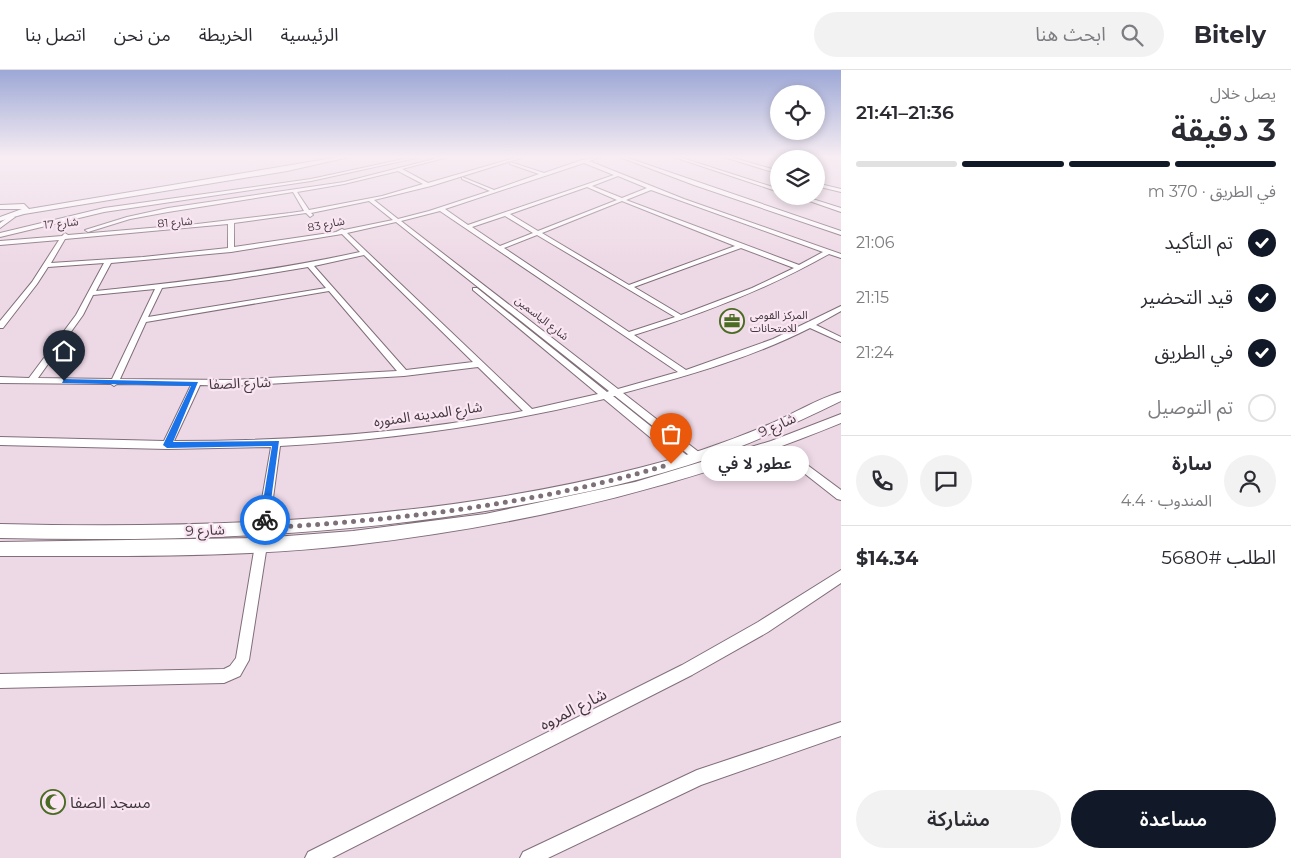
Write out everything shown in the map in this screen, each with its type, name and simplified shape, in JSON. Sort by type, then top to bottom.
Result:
[{"type":"main road","points":[[0,220],[12,217],[25,210],[119,194]]},
{"type":"main road","points":[[0,207],[15,205],[25,210],[129,194]]},
{"type":"main road","name":"شارع 9","points":[[0,531],[102,532],[263,528],[388,519],[506,502],[589,486],[691,458],[735,443],[840,397]]},
{"type":"main road","name":"شارع 9","points":[[0,549],[261,545],[371,536],[513,515],[635,488],[775,445],[840,419]]},
{"type":"street","points":[[0,235],[104,210],[216,194]]},
{"type":"street","name":"شارع 17","points":[[0,235],[64,236],[149,214],[284,194]]},
{"type":"street","points":[[297,194],[310,213]]},
{"type":"street","name":"شارع 81","points":[[0,243],[64,236],[125,236],[231,225],[310,213],[369,202],[400,194]]},
{"type":"street","name":"شارع 83","points":[[46,265],[108,262],[231,250],[393,221],[440,209],[485,194]]},
{"type":"street","points":[[468,227],[562,194]]},
{"type":"street","points":[[608,194],[800,268]]},
{"type":"street","points":[[498,248],[540,234],[635,194]]},
{"type":"street","points":[[667,194],[841,256]]},
{"type":"street","points":[[729,194],[841,231]]},
{"type":"street","name":"شارع الياسمين","points":[[369,202],[503,302],[513,314],[607,396],[691,458]]},
{"type":"street","points":[[825,205],[841,210]]},
{"type":"street","points":[[440,209],[685,373]]},
{"type":"street","points":[[506,214],[682,318]]},
{"type":"street","points":[[0,226],[12,217]]},
{"type":"street","points":[[231,225],[231,250]]},
{"type":"street","points":[[342,231],[530,412]]},
{"type":"street","points":[[0,326],[29,291],[64,236]]},
{"type":"street","points":[[629,287],[740,246]]},
{"type":"street","points":[[627,335],[682,318],[744,295],[800,268],[827,252]]},
{"type":"street","points":[[92,293],[160,287],[310,266],[365,253]]},
{"type":"street","name":"شارع الياسمين","points":[[435,253],[494,304],[513,314],[618,393],[691,458]]},
{"type":"street","points":[[32,380],[65,335],[92,293],[108,262]]},
{"type":"street","points":[[310,266],[404,374]]},
{"type":"street","points":[[114,383],[146,320],[160,287]]},
{"type":"street","points":[[146,320],[330,289]]},
{"type":"street","points":[[494,304],[503,302]]},
{"type":"street","name":"شارع المدينه المنوره","points":[[0,442],[167,445],[276,443],[408,431],[530,412],[607,396],[685,373],[812,326],[841,308]]},
{"type":"street","points":[[812,326],[841,340]]},
{"type":"street","name":"شارع الصفا","points":[[0,380],[196,384],[404,374],[480,364]]},
{"type":"street","points":[[167,445],[196,384]]},
{"type":"street","points":[[263,528],[276,443]]},
{"type":"street","points":[[775,445],[841,496]]},
{"type":"street","points":[[0,681],[224,676],[235,671],[242,660],[261,545]]},
{"type":"street","name":"شارع المروه","points":[[314,858],[688,670],[764,627],[841,576]]},
{"type":"street","points":[[530,858],[697,778],[841,729]]},
{"type":"way so far","points":[[265,520],[263,528],[396,518],[506,502],[589,486],[671,464]]},
{"type":"place","name":"المركز القومى للامتحانات","points":[[732,321]]},
{"type":"place","name":"عطور لا في","points":[[671,464]]},
{"type":"place","name":"مسجد الصفا","points":[[53,802]]},
{"type":"route","points":[[64,381],[196,384],[167,445],[276,443],[265,520]]}]
